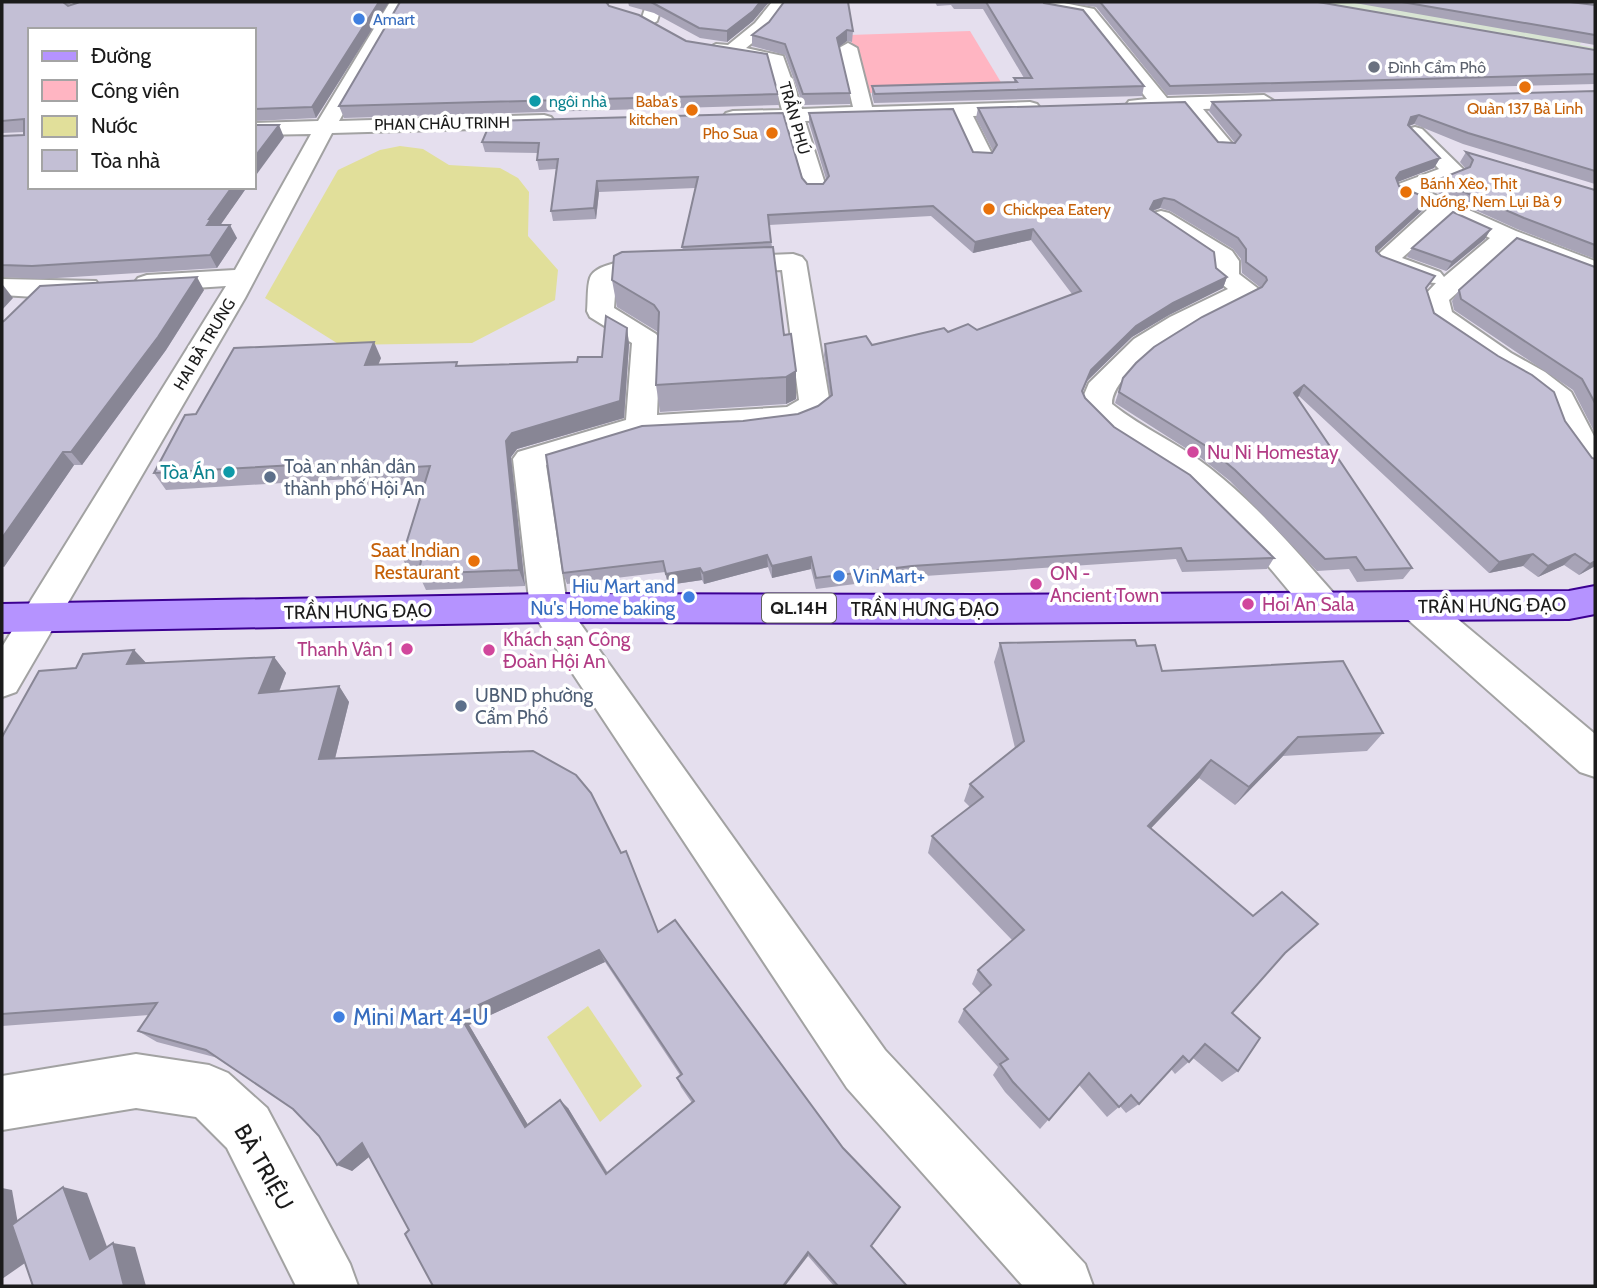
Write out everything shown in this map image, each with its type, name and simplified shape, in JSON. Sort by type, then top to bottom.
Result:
[{"type":"main road","name":"TRẦN HƯNG ĐẠO","points":[[2,618],[549,607],[1417,606],[1569,604],[1595,600]]},
{"type":"street","name":"HAI BÀ TRƯNG","points":[[2,681],[243,277],[326,125],[398,2]]},
{"type":"street","points":[[730,52],[761,27],[780,2]]},
{"type":"street","points":[[1051,2],[1049,6],[1088,12],[1161,104]]},
{"type":"street","points":[[647,15],[671,33]]},
{"type":"street","name":"TRẦN PHÚ","points":[[694,46],[777,60],[815,187]]},
{"type":"street","points":[[848,48],[864,113]]},
{"type":"street","points":[[1121,106],[1283,101]]},
{"type":"street","points":[[1188,103],[1224,147]]},
{"type":"street","points":[[710,117],[1053,107]]},
{"type":"street","points":[[960,110],[982,156]]},
{"type":"street","name":"PHAN CHÂU TRINH","points":[[256,129],[570,120]]},
{"type":"street","points":[[1464,154],[1407,128],[1454,171],[1404,190],[1507,236],[1595,270]]},
{"type":"street","points":[[1444,208],[1385,260],[1452,285]]},
{"type":"street","points":[[1161,218],[1223,256],[1226,261],[1226,277],[1247,290],[1180,323],[1144,345],[1099,389],[1096,402],[1098,408],[1123,429],[1199,476],[1272,547],[1323,606]]},
{"type":"street","points":[[1507,236],[1434,298],[1439,316],[1501,359],[1535,377],[1560,398],[1574,431],[1595,461]]},
{"type":"street","points":[[641,426],[646,340],[600,310],[603,277],[621,269],[793,262],[815,404],[793,416],[641,426],[529,459],[549,607],[866,1069],[1063,1286]]},
{"type":"street","points":[[2,287],[41,290],[243,277]]},
{"type":"street","points":[[17,313],[41,290]]},
{"type":"street","points":[[1417,606],[1595,759]]},
{"type":"street","name":"BÀ TRIỆU","points":[[2,1103],[136,1081],[209,1092],[247,1128],[328,1286]]},
{"type":"green space","points":[[970,31],[1005,89],[869,93],[849,35]]},
{"type":"shaded area","points":[[1293,2],[1364,2],[1582,37],[1580,45],[1595,48],[1595,54]]},
{"type":"water","points":[[400,146],[423,149],[449,165],[500,168],[518,178],[529,192],[528,236],[558,270],[555,300],[472,343],[340,345],[265,298],[338,170],[380,150]]},
{"type":"water","points":[[588,1006],[642,1086],[600,1122],[547,1037]]},
{"type":"building","points":[[2,2],[63,2],[68,6],[79,2],[379,2],[312,107],[256,109],[256,28],[28,28],[28,189],[231,189],[207,225],[230,225],[210,255],[32,266],[2,265],[2,136],[24,135],[24,119],[2,121]]},
{"type":"building","points":[[400,2],[606,2],[609,6],[639,15],[686,41],[767,54],[778,94],[339,106]]},
{"type":"building","points":[[651,2],[760,2],[753,11],[727,31],[699,28]]},
{"type":"building","points":[[784,2],[848,2],[853,31],[847,30],[837,38],[850,93],[803,94],[785,44],[752,35],[769,22]]},
{"type":"building","points":[[986,2],[1043,2],[1083,10],[1144,86],[875,94],[872,86],[1017,82],[1014,78],[1032,78]]},
{"type":"building","points":[[1100,2],[1318,2],[1595,50],[1595,74],[1170,86]]},
{"type":"building","points":[[1402,2],[1570,2],[1595,5],[1595,35]]},
{"type":"building","points":[[1595,91],[1595,171],[1468,133],[1419,115],[1411,117],[1408,125],[1440,158],[1400,172],[1396,178],[1399,186],[1429,199],[1376,247],[1381,256],[1435,276],[1426,288],[1434,313],[1498,356],[1532,375],[1554,392],[1565,421],[1595,459],[1595,561],[1590,564],[1575,554],[1548,566],[1533,554],[1499,562],[1304,385],[1294,393],[1412,568],[1365,570],[1356,557],[1325,559],[1235,470],[1206,446],[1119,392],[1123,378],[1154,347],[1202,317],[1262,287],[1267,280],[1246,262],[1246,249],[1238,238],[1174,200],[1164,198],[1154,201],[1150,209],[1214,252],[1216,268],[1227,277],[1173,303],[1136,326],[1091,370],[1082,391],[1085,398],[1114,427],[1190,475],[1274,558],[1187,561],[1181,548],[912,566],[816,578],[811,557],[772,566],[767,555],[703,573],[700,568],[666,574],[663,561],[563,573],[546,455],[642,426],[743,421],[798,414],[818,406],[832,395],[825,344],[866,336],[872,345],[944,328],[948,332],[968,324],[977,330],[1081,291],[1033,229],[975,242],[933,206],[768,215],[771,242],[682,247],[698,177],[597,181],[594,208],[551,211],[558,159],[537,160],[539,143],[482,142],[491,121],[783,113],[802,178],[807,184],[823,184],[829,176],[809,113],[953,109],[973,152],[992,153],[997,145],[978,108],[1185,102],[1218,142],[1235,143],[1241,135],[1212,102]]},
{"type":"building","points":[[256,125],[279,125],[256,155]]},
{"type":"building","points":[[1466,152],[1595,190],[1595,245],[1437,180],[1470,167],[1473,160]]},
{"type":"building","points":[[1453,212],[1491,229],[1452,262],[1412,248]]},
{"type":"building","points":[[1517,238],[1595,267],[1595,403],[1582,379],[1461,299],[1459,290]]},
{"type":"building","points":[[773,247],[784,335],[791,334],[796,371],[786,377],[656,385],[659,312],[654,305],[612,280],[614,256],[622,252]]},
{"type":"building","points":[[197,277],[158,337],[71,452],[63,452],[2,538],[2,322],[40,286]]},
{"type":"building","points":[[606,316],[627,328],[620,401],[512,433],[506,441],[519,570],[418,574],[422,557],[402,557],[430,466],[346,471],[349,462],[154,473],[185,415],[196,414],[234,348],[374,342],[365,365],[457,362],[456,366],[577,362],[578,357],[602,357]]},
{"type":"building","points":[[1135,640],[1137,646],[1155,645],[1162,671],[1343,661],[1383,733],[1298,737],[1249,787],[1211,760],[1148,826],[1253,916],[1282,892],[1318,924],[1285,953],[1232,1013],[1260,1038],[1238,1071],[1205,1044],[1189,1062],[1183,1056],[1139,1104],[1131,1095],[1119,1107],[1089,1073],[1049,1120],[1013,1082],[1000,1064],[1008,1059],[964,1009],[991,985],[978,970],[1024,930],[932,836],[983,797],[970,784],[1024,741],[1000,643]]},
{"type":"building","points":[[134,650],[127,664],[274,657],[259,693],[339,686],[319,759],[533,751],[576,775],[591,793],[621,853],[626,851],[658,932],[675,920],[843,1148],[900,1207],[871,1246],[907,1286],[838,1286],[808,1252],[783,1286],[433,1286],[405,1234],[409,1230],[362,1143],[337,1165],[319,1136],[293,1109],[206,1050],[138,1031],[157,1003],[2,1014],[2,737],[39,671],[76,668],[83,654]],"holes":[[[599,950],[682,1074],[677,1078],[694,1101],[606,1174],[560,1100],[525,1127],[459,1014]]]},
{"type":"building","points":[[63,1187],[90,1259],[113,1243],[124,1286],[33,1286],[12,1225]]},
{"type":"place","name":"Amart","points":[[359,19]]},
{"type":"place","name":"Đình Cẩm Phô","points":[[1374,67]]},
{"type":"place","name":"Quàn 137 Bà Linh","points":[[1525,87]]},
{"type":"place","name":"ngôi nhà","points":[[535,101]]},
{"type":"place","name":"Baba's kitchen","points":[[692,110]]},
{"type":"place","name":"Pho Sua","points":[[772,133]]},
{"type":"place","name":"Bánh Xèo, Thịt Nướng, Nem Lụi Bà 9","points":[[1406,192]]},
{"type":"place","name":"Chickpea Eatery","points":[[989,209]]},
{"type":"place","name":"Nu Ni Homestay","points":[[1193,452]]},
{"type":"place","name":"Tòa Án","points":[[229,472]]},
{"type":"place","name":"Toà an nhân dân thành phố Hội An","points":[[270,477]]},
{"type":"place","name":"Saat Indian Restaurant","points":[[474,561]]},
{"type":"place","name":"VinMart+","points":[[839,576]]},
{"type":"place","name":"ON - Ancient Town","points":[[1036,584]]},
{"type":"place","name":"Hiu Mart and Nu's Home baking","points":[[689,597]]},
{"type":"place","name":"Hoi An Sala","points":[[1248,604]]},
{"type":"place","name":"Thanh Vân 1","points":[[407,649]]},
{"type":"place","name":"Khách sạn Công Đoàn Hội An","points":[[489,650]]},
{"type":"place","name":"UBND phường Cẩm Phổ","points":[[461,706]]},
{"type":"place","name":"Mini Mart 4-U","points":[[339,1017]]}]
